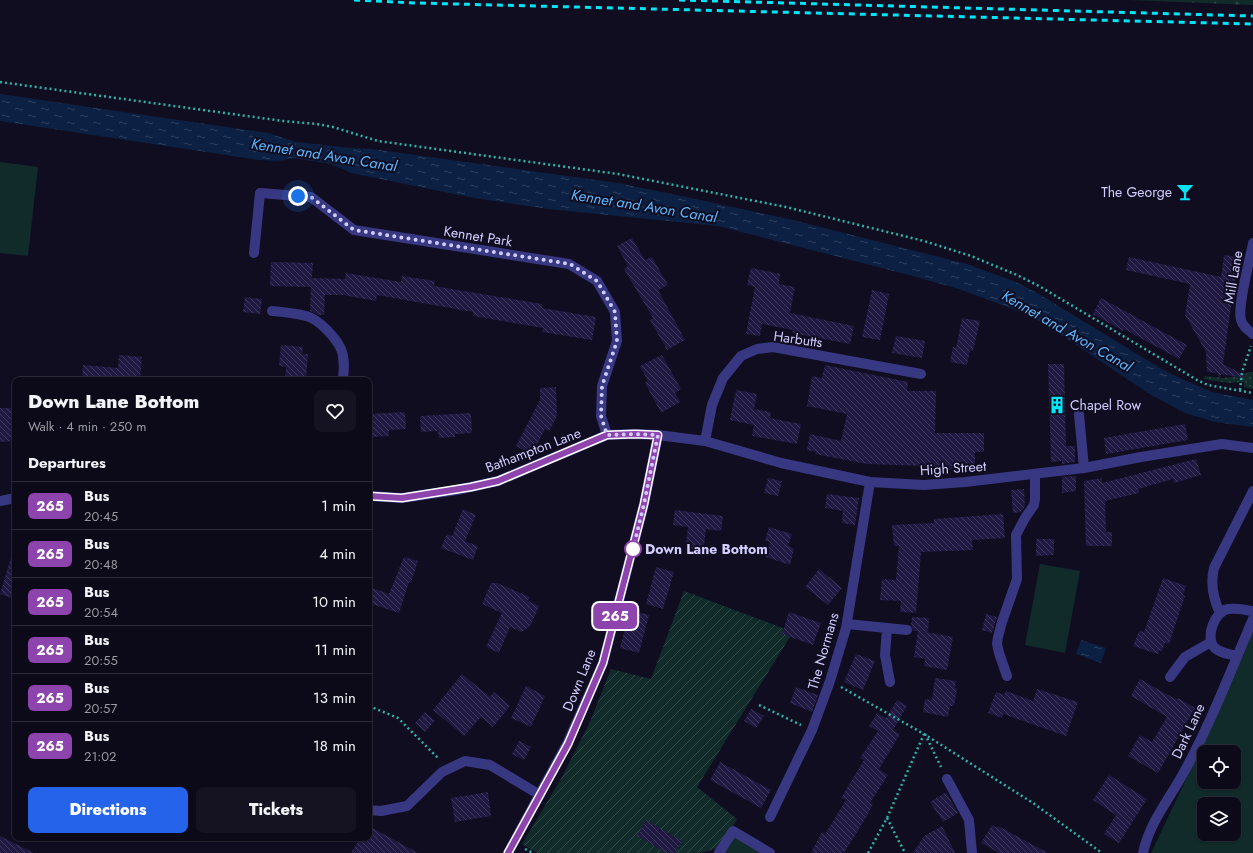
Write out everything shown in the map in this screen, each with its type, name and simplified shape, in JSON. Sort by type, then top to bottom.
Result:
[{"type":"street","name":"Kennet Park","points":[[254,253],[260,193],[311,197],[354,230],[570,264],[597,281],[615,312],[617,341],[602,386],[601,416],[607,435]]},
{"type":"street","name":"Mill Lane","points":[[1253,243],[1240,309],[1241,321],[1245,328],[1253,334]]},
{"type":"street","points":[[272,311],[308,316],[332,335],[341,350],[344,362],[343,377]]},
{"type":"street","name":"Harbutts","points":[[705,441],[712,405],[723,378],[741,356],[757,349],[772,347],[921,374]]},
{"type":"street","points":[[1079,414],[1084,468]]},
{"type":"street","name":"Bathampton Lane","points":[[372,496],[402,498],[457,490],[498,481],[607,435],[658,435]]},
{"type":"street","name":"High Street","points":[[658,435],[705,441],[781,463],[870,482],[924,485],[965,482],[1084,468],[1202,446],[1222,444],[1253,448]]},
{"type":"street","name":"Down Lane","points":[[508,853],[568,744],[603,663],[644,504],[658,435]]},
{"type":"street","points":[[1007,676],[999,653],[998,637],[1017,579],[1016,535],[1036,499],[1035,474]]},
{"type":"street","name":"The Normans","points":[[770,817],[812,730],[830,681],[847,624],[870,482]]},
{"type":"street","points":[[1220,613],[1215,603],[1212,588],[1214,568],[1253,491]]},
{"type":"street","points":[[0,501],[12,499]]},
{"type":"street","points":[[1236,656],[1222,652],[1215,648],[1211,642],[1210,636],[1215,619],[1220,613],[1228,609],[1253,611]]},
{"type":"street","name":"Dark Lane","points":[[1143,853],[1146,838],[1157,815],[1184,772],[1204,731],[1253,619]]},
{"type":"street","points":[[847,624],[907,630]]},
{"type":"street","points":[[887,628],[885,655],[890,682]]},
{"type":"street","points":[[1170,677],[1185,657],[1211,642]]},
{"type":"street","points":[[372,810],[381,812],[407,806],[442,772],[465,761],[490,764],[540,795]]},
{"type":"street","points":[[947,779],[969,820],[972,853]]},
{"type":"street","points":[[719,853],[733,831],[770,853]]},
{"type":"path","points":[[0,82],[276,120],[317,124],[333,127],[378,141],[618,174],[786,207],[917,239],[972,256],[1039,286],[1197,380],[1208,385],[1253,393]]},
{"type":"path","points":[[1240,390],[1242,372],[1253,340]]},
{"type":"path","points":[[830,681],[924,734],[1032,803],[1102,853]]},
{"type":"path","points":[[759,705],[812,730]]},
{"type":"path","points":[[372,707],[398,718],[449,768]]},
{"type":"path","points":[[924,734],[947,779]]},
{"type":"path","points":[[868,853],[887,818],[924,734]]},
{"type":"path","points":[[887,818],[905,853]]},
{"type":"path","points":[[529,851],[533,853]]},
{"type":"green space","points":[[1130,0],[1253,0],[1253,5]]},
{"type":"green space","points":[[0,162],[38,167],[28,256],[0,253]]},
{"type":"green space","points":[[1248,372],[1253,372],[1253,389],[1244,387],[1244,382],[1228,383],[1203,379],[1205,376],[1222,378],[1243,376]]},
{"type":"green space","points":[[1040,564],[1080,571],[1065,653],[1025,645]]},
{"type":"green space","points":[[684,591],[793,632],[697,787],[737,819],[720,847],[705,852],[694,853],[537,853],[522,844],[562,777],[589,724],[611,669],[651,679]]},
{"type":"green space","points":[[1253,618],[1253,853],[1151,853],[1197,756],[1197,789],[1241,789],[1241,745],[1202,745]]},
{"type":"green space","points":[[734,832],[769,853],[723,853]]},
{"type":"water","name":"Kennet and Avon Canal","points":[[0,94],[268,133],[296,142],[372,149],[618,183],[793,220],[967,264],[1016,282],[1037,293],[1160,368],[1182,379],[1212,392],[1253,400],[1253,427],[1215,422],[1185,413],[1148,393],[1048,326],[1026,314],[959,289],[913,276],[718,226],[548,209],[474,198],[351,173],[331,164],[294,158],[279,161],[259,160],[0,121]]},
{"type":"water","points":[[1081,640],[1106,648],[1101,663],[1076,654]]},
{"type":"building","points":[[632,238],[645,260],[652,257],[668,285],[658,290],[685,340],[667,350],[650,320],[653,318],[624,269],[628,266],[617,246]]},
{"type":"building","points":[[1224,255],[1238,257],[1223,364],[1244,375],[1243,378],[1221,374],[1220,380],[1217,373],[1207,372],[1206,352],[1185,315],[1190,284],[1126,270],[1129,257],[1221,277]]},
{"type":"building","points":[[271,262],[313,263],[312,278],[345,279],[346,273],[401,282],[402,276],[435,281],[434,286],[542,304],[542,308],[596,317],[592,340],[542,332],[543,328],[473,316],[473,312],[377,295],[376,301],[343,295],[325,295],[324,315],[319,315],[310,311],[311,287],[270,286]]},
{"type":"building","points":[[751,268],[780,274],[779,284],[795,287],[790,313],[854,326],[850,344],[792,333],[793,330],[762,324],[760,336],[746,334],[755,287],[747,285]]},
{"type":"building","points":[[872,290],[889,294],[880,340],[862,337]]},
{"type":"building","points":[[245,297],[262,299],[260,314],[243,312]]},
{"type":"building","points":[[1101,298],[1187,345],[1179,359],[1093,314]]},
{"type":"building","points":[[962,318],[980,321],[973,351],[970,350],[967,365],[950,362],[953,347],[956,348]]},
{"type":"building","points":[[896,336],[925,341],[922,358],[892,353]]},
{"type":"building","points":[[281,345],[303,347],[302,354],[308,354],[306,377],[285,377],[286,367],[279,366]]},
{"type":"building","points":[[119,355],[142,357],[140,377],[82,377],[83,365],[118,368]]},
{"type":"building","points":[[662,355],[681,389],[675,393],[680,402],[661,413],[645,383],[648,381],[640,366]]},
{"type":"building","name":"Chapel Row","points":[[1048,364],[1064,364],[1066,446],[1075,446],[1075,462],[1062,464],[1062,461],[1051,462]]},
{"type":"building","points":[[825,365],[908,382],[907,391],[936,391],[935,433],[984,433],[984,452],[975,452],[975,470],[925,469],[925,466],[867,464],[815,454],[816,452],[807,450],[810,434],[841,441],[847,414],[807,406],[812,376],[822,378]]},
{"type":"building","points":[[556,387],[557,416],[549,431],[545,429],[532,455],[516,446],[540,400],[540,388]]},
{"type":"building","points":[[736,390],[757,394],[754,409],[771,412],[770,418],[801,424],[797,444],[752,436],[754,425],[730,420]]},
{"type":"building","points":[[0,408],[12,408],[12,441],[0,442]]},
{"type":"building","points":[[405,412],[406,429],[389,430],[389,436],[373,437],[372,414]]},
{"type":"building","points":[[471,413],[472,433],[455,434],[455,437],[439,438],[438,431],[421,432],[420,416]]},
{"type":"building","points":[[1185,424],[1188,440],[1106,454],[1104,438]]},
{"type":"building","points":[[1196,459],[1201,475],[1174,483],[1173,479],[1138,489],[1139,493],[1105,501],[1106,532],[1112,532],[1112,546],[1086,546],[1084,481],[1102,478],[1102,483]]},
{"type":"building","points":[[1076,476],[1076,491],[1062,493],[1062,477]]},
{"type":"building","points":[[768,478],[782,481],[778,496],[764,493]]},
{"type":"building","points":[[1024,489],[1025,506],[1021,512],[1013,513],[1011,490]]},
{"type":"building","points":[[827,494],[859,498],[855,525],[842,523],[843,511],[825,508]]},
{"type":"building","points":[[463,509],[476,515],[465,541],[478,546],[473,560],[441,548],[447,534],[452,536]]},
{"type":"building","points":[[675,510],[723,516],[721,531],[706,529],[703,553],[685,551],[688,527],[673,525]]},
{"type":"building","points":[[1003,514],[1005,538],[972,540],[973,550],[921,552],[916,613],[900,612],[901,601],[880,600],[882,579],[896,580],[899,546],[894,546],[892,525],[934,523],[934,519]]},
{"type":"building","points":[[769,527],[792,534],[788,545],[794,549],[790,565],[766,557],[770,542],[765,541]]},
{"type":"building","points":[[1036,539],[1054,539],[1054,555],[1036,556]]},
{"type":"building","points":[[12,554],[12,598],[0,594]]},
{"type":"building","points":[[404,557],[418,561],[411,583],[409,582],[399,613],[372,604],[372,588],[389,594]]},
{"type":"building","points":[[656,567],[674,572],[663,609],[646,604]]},
{"type":"building","points":[[819,569],[842,588],[828,605],[805,587]]},
{"type":"building","points":[[1163,578],[1186,586],[1183,595],[1185,596],[1169,644],[1165,643],[1162,651],[1159,650],[1158,654],[1133,646],[1139,631],[1144,632]]},
{"type":"building","points":[[491,583],[497,583],[530,597],[528,601],[539,606],[531,625],[522,632],[510,627],[499,653],[486,647],[502,613],[482,604]]},
{"type":"building","points":[[630,610],[649,615],[639,653],[620,648]]},
{"type":"building","points":[[789,612],[821,623],[813,645],[782,634]]},
{"type":"building","points":[[986,614],[997,617],[992,633],[982,630]]},
{"type":"building","points":[[912,617],[929,618],[928,632],[920,631],[953,637],[947,670],[924,666],[925,659],[914,657],[918,631],[913,631],[911,625]]},
{"type":"building","points":[[856,654],[875,661],[863,690],[844,682]]},
{"type":"building","points":[[462,674],[490,697],[494,692],[510,706],[493,727],[481,717],[464,736],[433,710]]},
{"type":"building","points":[[935,678],[956,681],[955,688],[957,689],[954,706],[950,706],[948,717],[923,712],[925,699],[932,700]]},
{"type":"building","points":[[1140,679],[1177,700],[1178,698],[1195,708],[1158,773],[1128,756],[1140,735],[1152,742],[1167,717],[1131,696]]},
{"type":"building","points":[[526,686],[545,696],[531,727],[511,718]]},
{"type":"building","points":[[796,687],[818,695],[812,712],[790,703]]},
{"type":"building","points":[[1037,689],[1078,702],[1066,736],[1003,714],[1002,718],[988,713],[996,692],[1004,695],[1006,691],[1033,701]]},
{"type":"building","points":[[897,700],[907,706],[893,730],[900,734],[879,769],[888,775],[870,803],[873,804],[867,816],[844,853],[811,853],[822,832],[825,834],[846,800],[841,798],[864,760],[860,758],[878,731],[869,726],[877,713],[886,718]]},
{"type":"building","points":[[751,709],[764,716],[756,728],[744,721]]},
{"type":"building","points":[[425,712],[435,721],[425,732],[415,723]]},
{"type":"building","points":[[519,741],[531,747],[524,760],[512,754]]},
{"type":"building","points":[[720,762],[771,790],[761,808],[710,780]]},
{"type":"building","points":[[1109,775],[1147,799],[1119,843],[1104,834],[1116,815],[1093,800]]},
{"type":"building","points":[[488,792],[491,816],[455,822],[451,798]]},
{"type":"building","points":[[946,792],[958,813],[943,822],[930,802]]},
{"type":"building","points":[[646,820],[682,841],[675,853],[667,853],[637,836]]},
{"type":"building","points":[[992,825],[997,828],[998,826],[1048,853],[999,853],[981,843]]},
{"type":"building","points":[[942,826],[955,853],[913,853],[924,836]]},
{"type":"building","points":[[372,828],[418,853],[351,853],[358,841],[372,841]]},
{"type":"building","points":[[0,836],[34,853],[0,853]]},
{"type":"railway","points":[[354,0],[416,3],[1253,24]]},
{"type":"railway","points":[[679,0],[1253,16]]},
{"type":"bus line","name":"265","points":[[372,496],[402,498],[457,490],[498,481],[607,435],[658,435],[644,504],[603,663],[568,744],[508,853]]},
{"type":"place","name":"The George","points":[[1185,192]]},
{"type":"place","name":"Chapel Row","points":[[1057,405]]},
{"type":"place","name":"Down Lane Bottom","points":[[633,549]]},
{"type":"route","points":[[298,196],[311,197],[354,230],[570,264],[597,281],[615,312],[617,341],[602,386],[601,416],[607,435],[658,435],[633,549]]}]
